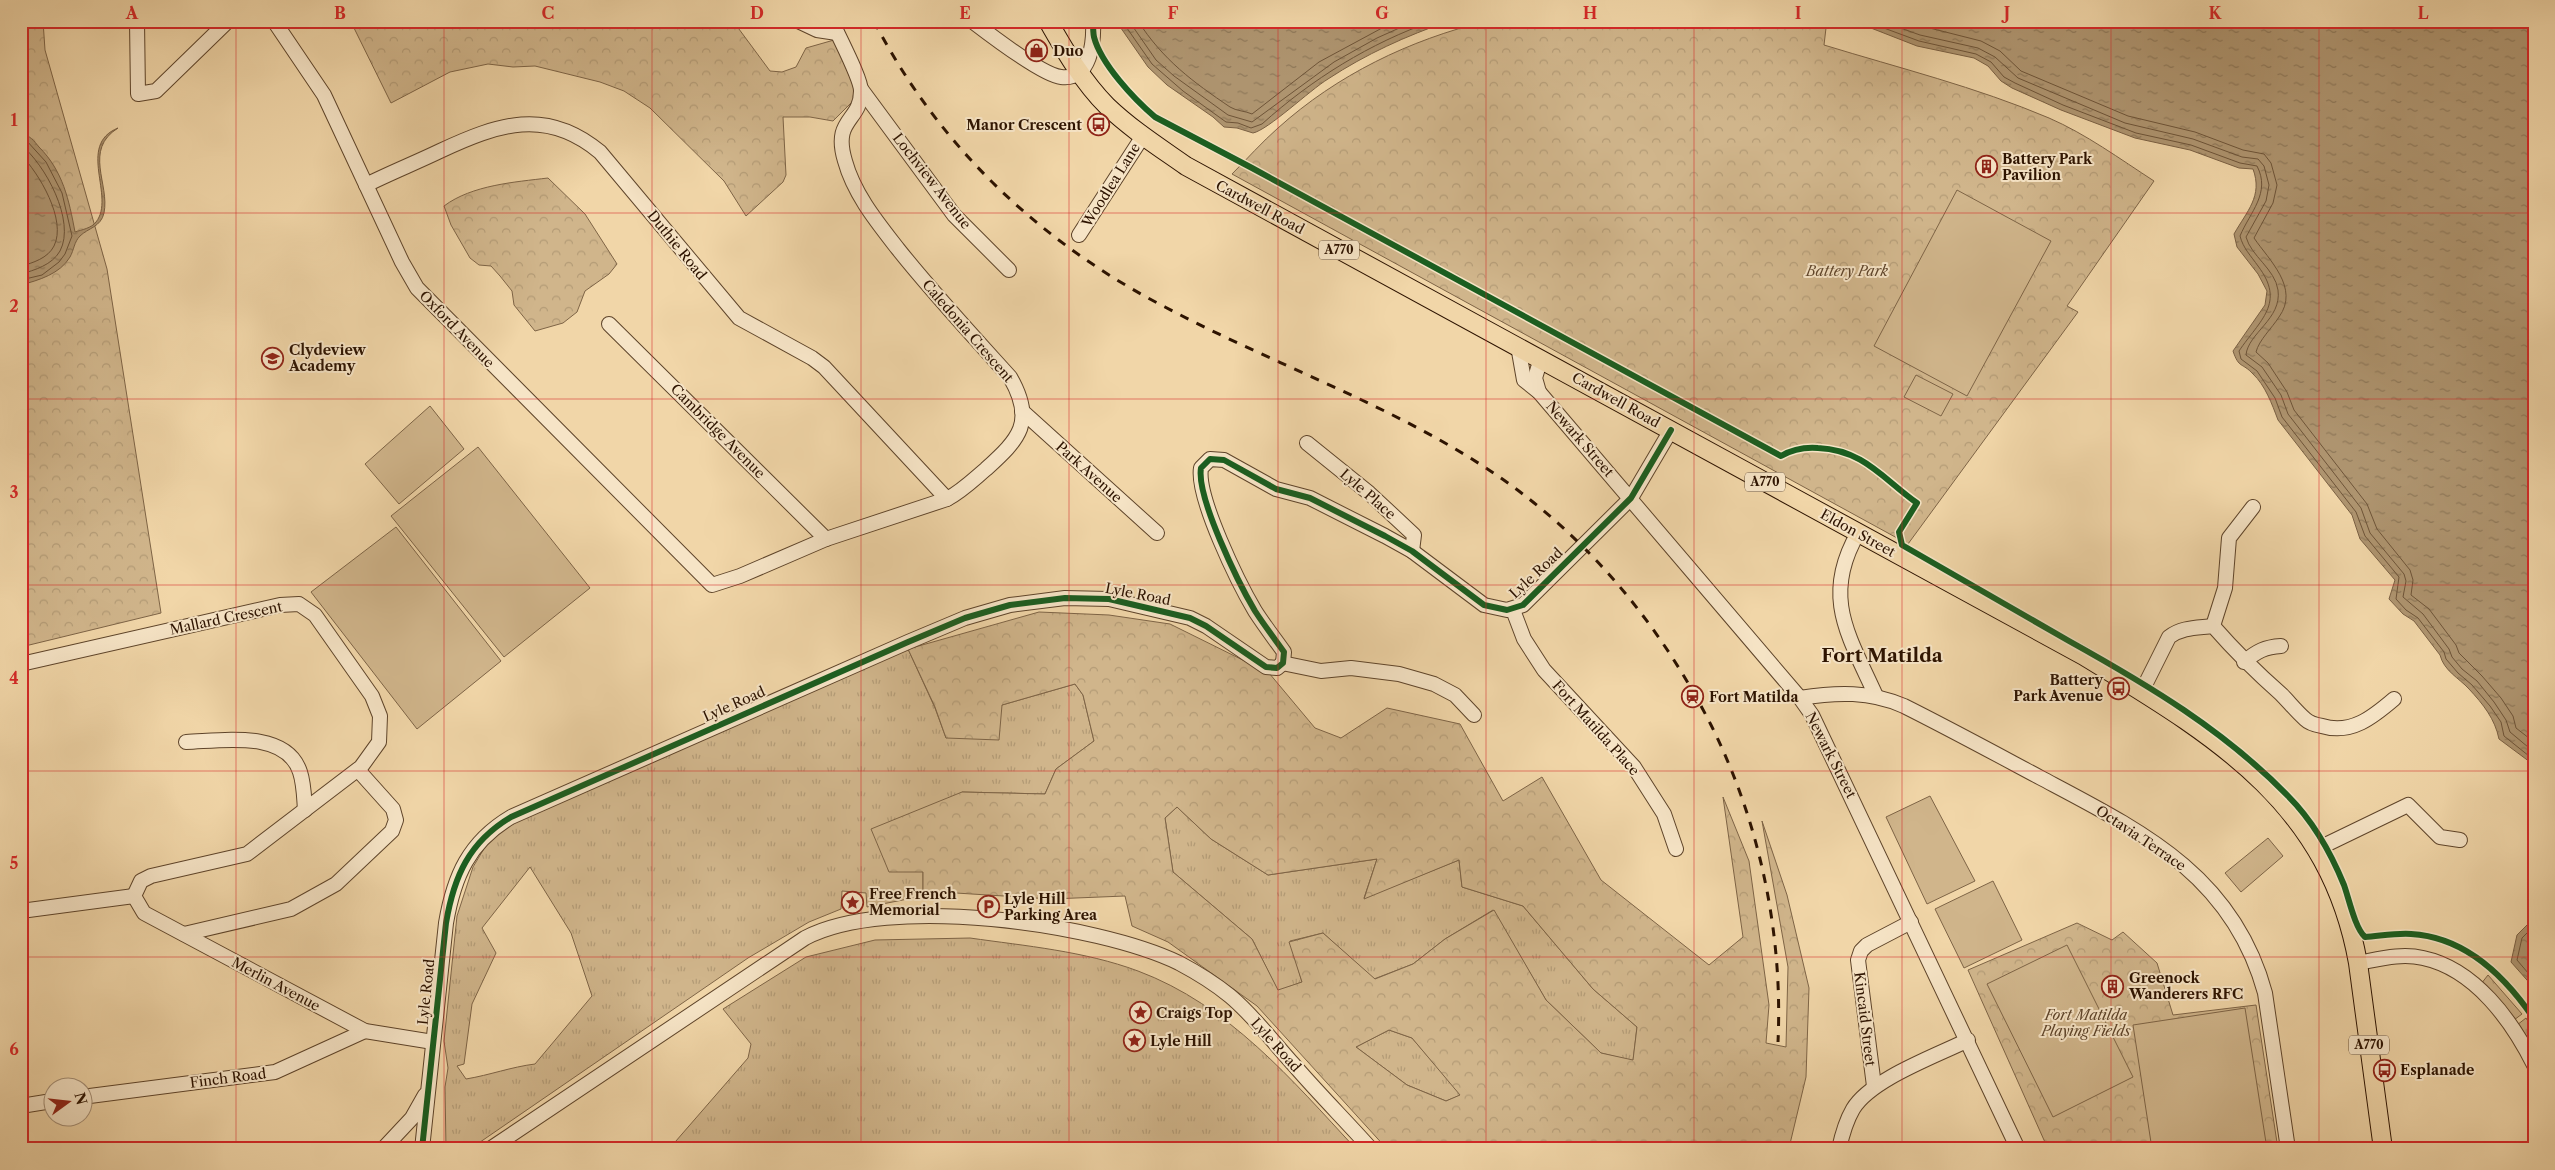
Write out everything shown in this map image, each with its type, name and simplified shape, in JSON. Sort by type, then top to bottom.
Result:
[{"type":"main road","name":"Cardwell Road","points":[[1048,21],[1079,71],[1106,105],[1143,136],[1209,179],[1671,430]]},
{"type":"main road","name":"Eldon Street","points":[[1671,430],[2084,656],[2188,720],[2250,769],[2284,804],[2317,849],[2344,910],[2354,942],[2358,964],[2383,1149]]},
{"type":"street","points":[[137,21],[138,94],[156,90],[228,21]]},
{"type":"street","name":"Oxford Avenue","points":[[274,21],[324,95],[402,262],[417,288],[712,585]]},
{"type":"street","points":[[798,21],[817,30],[834,27],[861,89]]},
{"type":"street","points":[[972,21],[1007,48],[1054,75],[1067,77],[1079,71],[1090,57],[1094,37],[1093,21]]},
{"type":"street","name":"Lochview Avenue","points":[[861,89],[954,214],[1009,270]]},
{"type":"street","name":"Caledonia Crescent","points":[[712,585],[740,576],[826,540],[947,499],[964,488],[1011,446],[1021,430],[1022,411],[1019,394],[1010,377],[906,260],[871,213],[856,189],[845,162],[841,134],[856,109],[861,89]]},
{"type":"street","name":"Duthie Road","points":[[366,184],[474,135],[495,128],[537,123],[577,134],[600,152],[739,318],[812,358],[824,367],[947,499]]},
{"type":"street","name":"Woodlea Lane","points":[[1080,235],[1143,136]]},
{"type":"street","name":"Cambridge Avenue","points":[[610,324],[826,540]]},
{"type":"street","name":"Newark Street","points":[[1518,346],[1524,380],[1539,392],[1631,498],[1800,698],[1819,727],[2018,1149]]},
{"type":"street","name":"Newark Street","points":[[1539,392],[1534,378],[1541,358]]},
{"type":"street","name":"Park Avenue","points":[[1022,411],[1157,534]]},
{"type":"street","name":"Lyle Road","points":[[422,1149],[446,923],[453,890],[464,862],[478,842],[487,833],[511,817],[916,638],[965,618],[1010,605],[1084,598],[1127,601],[1190,618],[1206,626],[1266,667],[1277,668],[1282,663],[1284,652],[1254,610],[1229,559],[1203,493],[1200,476],[1201,468],[1210,459],[1224,460],[1276,489],[1310,498],[1334,509],[1412,551],[1484,605],[1501,610],[1513,610],[1523,605],[1631,498],[1671,430]]},
{"type":"street","name":"Lyle Place","points":[[1307,442],[1369,493],[1414,535],[1412,551]]},
{"type":"street","points":[[2212,626],[2225,588],[2229,538],[2252,507]]},
{"type":"street","points":[[1858,533],[1843,565],[1840,596],[1845,629],[1876,696]]},
{"type":"street","name":"Mallard Crescent","points":[[21,664],[280,605],[300,604],[315,615],[372,696],[380,716],[379,742],[358,770],[246,854],[151,876],[140,882],[134,896]]},
{"type":"street","name":"Fort Matilda Place","points":[[1513,610],[1524,639],[1544,670],[1634,768],[1664,814],[1676,849]]},
{"type":"street","points":[[2212,626],[2244,662],[2284,697],[2306,720],[2329,728],[2349,727],[2373,717],[2394,699]]},
{"type":"street","points":[[2142,691],[2169,637],[2177,631],[2212,626]]},
{"type":"street","points":[[2244,662],[2257,650],[2268,646],[2281,646]]},
{"type":"street","points":[[1282,663],[1321,671],[1351,668],[1399,674],[1434,684],[1455,695],[1474,715]]},
{"type":"street","name":"Octavia Terrace","points":[[1800,698],[1843,693],[1876,696],[1916,711],[2110,815],[2168,853],[2210,889],[2239,928],[2260,974],[2266,993],[2288,1149]]},
{"type":"street","points":[[186,742],[255,740],[274,744],[292,757],[300,770],[305,810]]},
{"type":"street","points":[[184,934],[291,909],[336,884],[392,831],[396,820],[393,809],[358,770]]},
{"type":"street","points":[[2317,849],[2408,805],[2440,837],[2460,840]]},
{"type":"street","points":[[21,911],[134,896]]},
{"type":"street","name":"Merlin Avenue","points":[[134,896],[144,913],[365,1031],[434,1042]]},
{"type":"street","name":"Lyle Road","points":[[490,1149],[805,938],[851,922],[896,917],[953,917],[1042,925],[1132,947],[1178,962],[1196,972],[1236,1002],[1371,1149]]},
{"type":"street","name":"Kincaid Street","points":[[1874,1086],[1858,960],[1861,950],[1867,945],[1911,922]]},
{"type":"street","points":[[2358,964],[2406,956],[2424,958],[2455,970],[2470,980],[2500,1012],[2520,1039],[2534,1065]]},
{"type":"street","name":"Finch Road","points":[[92,1095],[275,1072],[365,1031]]},
{"type":"street","points":[[1839,1149],[1844,1127],[1854,1108],[1874,1086],[1968,1040]]},
{"type":"street","points":[[383,1149],[403,1129],[418,1109],[430,1084]]},
{"type":"street","points":[[21,1106],[42,1103]]},
{"type":"street","points":[[403,1129],[410,1124],[417,1124],[425,1132]]},
{"type":"street","name":"Lyle Road","points":[[425,1132],[429,1149]]},
{"type":"green space","points":[[21,21],[43,21],[45,50],[107,269],[161,613],[21,647]]},
{"type":"green space","points":[[348,21],[733,21],[770,71],[782,72],[796,67],[806,48],[834,40],[855,89],[853,101],[833,121],[810,117],[783,117],[786,175],[783,182],[746,216],[724,181],[650,108],[624,91],[600,82],[535,66],[513,67],[488,64],[450,72],[391,103],[354,28]]},
{"type":"green space","name":"Battery Park","points":[[1487,21],[1797,21],[1826,28],[1824,45],[1966,87],[2063,124],[2090,139],[2154,181],[2067,306],[2078,312],[1908,544],[1232,174],[1272,133],[1301,109],[1349,76],[1402,49],[1430,38]]},
{"type":"green space","points":[[548,178],[585,214],[617,264],[609,274],[585,291],[577,312],[563,323],[535,331],[514,305],[512,291],[500,276],[491,266],[479,265],[470,258],[451,225],[444,206],[467,193],[481,189],[508,183]]},
{"type":"green space","points":[[1957,190],[2051,241],[1967,396],[1874,346]]},
{"type":"green space","points":[[1916,375],[1953,394],[1941,416],[1904,397]]},
{"type":"green space","points":[[430,406],[464,449],[399,504],[365,464]]},
{"type":"green space","points":[[478,447],[590,588],[504,657],[391,516]]},
{"type":"green space","points":[[396,527],[501,661],[417,729],[311,592]]},
{"type":"green space","points":[[1039,612],[1109,615],[1170,624],[1269,673],[1315,728],[1341,738],[1387,708],[1460,724],[1503,801],[1542,777],[1601,880],[1709,965],[1743,937],[1723,797],[1749,861],[1769,1005],[1766,1043],[1786,1047],[1788,967],[1762,821],[1787,895],[1809,988],[1806,1077],[1789,1148],[1387,1149],[1257,1006],[1168,942],[1132,926],[1125,896],[1051,899],[940,892],[923,896],[923,872],[889,872],[871,829],[962,792],[1045,794],[1056,769],[1094,741],[1083,695],[1075,684],[1002,705],[999,740],[946,738],[935,707],[908,649]],"holes":[[[1177,807],[1211,839],[1268,875],[1377,859],[1364,899],[1459,860],[1462,887],[1523,906],[1593,989],[1637,1027],[1633,1060],[1601,1053],[1546,1000],[1494,910],[1445,939],[1413,964],[1375,979],[1323,933],[1289,942],[1302,982],[1278,990],[1252,939],[1173,872],[1165,818]],[[1389,1030],[1412,1038],[1460,1095],[1446,1101],[1407,1085],[1356,1047]]]},
{"type":"green space","points":[[908,649],[935,708],[946,738],[1002,705],[1075,684],[1083,695],[1094,741],[1056,769],[1045,794],[962,792],[923,872],[923,896],[867,907],[866,893],[842,891],[841,909],[809,922],[748,958],[470,1149],[446,1149],[445,1087],[448,1068],[444,1041],[457,916],[473,867],[491,837],[525,817]],"holes":[[[530,867],[571,933],[592,996],[535,1064],[466,1079],[457,1066],[464,1064],[472,1004],[496,953],[482,928]]]},
{"type":"green space","points":[[1930,796],[1975,881],[1927,904],[1886,817]]},
{"type":"green space","points":[[1177,807],[1211,839],[1268,875],[1377,859],[1364,898],[1459,860],[1462,887],[1523,906],[1593,989],[1637,1027],[1633,1061],[1601,1053],[1546,1000],[1493,910],[1445,939],[1413,964],[1374,979],[1323,933],[1290,941],[1302,982],[1278,991],[1252,939],[1173,872],[1165,818]]},
{"type":"green space","points":[[2268,838],[2283,856],[2241,892],[2225,873]]},
{"type":"green space","points":[[1993,881],[2022,940],[1964,968],[1935,909]]},
{"type":"green space","name":"Fort Matilda Playing Fields","points":[[2077,923],[2112,940],[2123,932],[2157,963],[2173,1015],[2256,1005],[2278,1149],[2048,1149],[1968,970]]},
{"type":"green space","points":[[970,938],[1055,950],[1118,964],[1171,986],[1201,1003],[1257,1047],[1283,1071],[1356,1149],[669,1149],[748,1058],[751,1044],[723,1009],[806,957],[875,940]]},
{"type":"green space","points":[[2067,945],[2133,1077],[2053,1117],[1987,984]]},
{"type":"green space","points":[[2488,975],[2522,1014],[2514,1020],[2481,984]]},
{"type":"green space","points":[[2245,1008],[2267,1149],[2152,1149],[2133,1025]]},
{"type":"green space","points":[[2526,1018],[2534,1031],[2532,1049],[2517,1025]]},
{"type":"green space","points":[[1389,1030],[1412,1038],[1461,1095],[1446,1101],[1407,1085],[1356,1047]]},
{"type":"water","points":[[1116,21],[1449,21],[1402,39],[1342,70],[1320,84],[1269,125],[1253,133],[1237,128],[1224,127],[1213,117],[1167,85],[1148,67]]},
{"type":"water","points":[[1853,21],[2534,21],[2534,765],[2499,739],[2488,712],[2479,700],[2448,670],[2440,655],[2414,621],[2403,614],[2389,599],[2395,580],[2360,539],[2352,515],[2278,420],[2268,395],[2257,378],[2239,363],[2235,357],[2233,351],[2265,305],[2267,291],[2258,274],[2237,247],[2234,234],[2255,195],[2256,179],[2253,169],[2239,168],[2190,150],[2135,138],[2061,110],[2012,88],[2001,81],[1988,66],[1974,58],[1917,46]]},
{"type":"water","points":[[118,128],[102,146],[100,157],[105,202],[102,218],[78,238],[70,257],[61,268],[42,278],[21,285],[21,134],[33,141],[54,166],[64,186],[75,232],[92,226],[101,211],[102,199],[98,159],[100,146],[106,136]]},
{"type":"water","points":[[2534,918],[2534,988],[2511,962],[2517,935]]},
{"type":"railway","points":[[874,21],[900,67],[929,109],[962,150],[997,187],[1035,221],[1076,253],[1165,307],[1248,348],[1375,406],[1456,449],[1529,499],[1561,526],[1619,586],[1645,619],[1691,688],[1711,725],[1743,801],[1765,880],[1772,920],[1779,1001],[1778,1042]]},
{"type":"cycle path","points":[[1093,21],[1094,37],[1111,69],[1128,91],[1155,117],[1781,456],[1804,448],[1818,448],[1848,454],[1872,467],[1917,503],[1899,532],[1902,545],[2156,692],[2238,750],[2263,772],[2297,805],[2327,849],[2344,885],[2355,920],[2365,937],[2411,934],[2449,942],[2482,961],[2497,974],[2523,1003],[2534,1019]]},
{"type":"cycle path","points":[[422,1149],[449,906],[459,875],[474,849],[496,827],[511,817],[908,642],[965,618],[1010,605],[1065,598],[1109,599],[1190,618],[1206,626],[1266,667],[1277,668],[1283,663],[1284,652],[1255,611],[1239,581],[1220,540],[1205,499],[1201,481],[1201,468],[1210,459],[1224,460],[1276,489],[1310,498],[1385,536],[1412,551],[1484,605],[1507,610],[1523,605],[1631,498],[1671,430]]},
{"type":"place","name":"Duo","points":[[1037,51]]},
{"type":"place","name":"Manor Crescent","points":[[1098,125]]},
{"type":"place","name":"Battery Park Pavilion","points":[[1986,167]]},
{"type":"place","name":"Clydeview Academy","points":[[273,358]]},
{"type":"place","name":"Battery Park Avenue","points":[[2119,688]]},
{"type":"place","name":"Fort Matilda","points":[[1693,697]]},
{"type":"place","name":"Free French Memorial","points":[[853,902]]},
{"type":"place","name":"Lyle Hill Parking Area","points":[[988,907]]},
{"type":"place","name":"Greenock Wanderers RFC","points":[[2113,986]]},
{"type":"place","name":"Craigs Top","points":[[1140,1013]]},
{"type":"place","name":"Lyle Hill","points":[[1134,1041]]},
{"type":"place","name":"Esplanade","points":[[2384,1070]]},
{"type":"district","name":"Fort Matilda","points":[[1882,655]]}]
